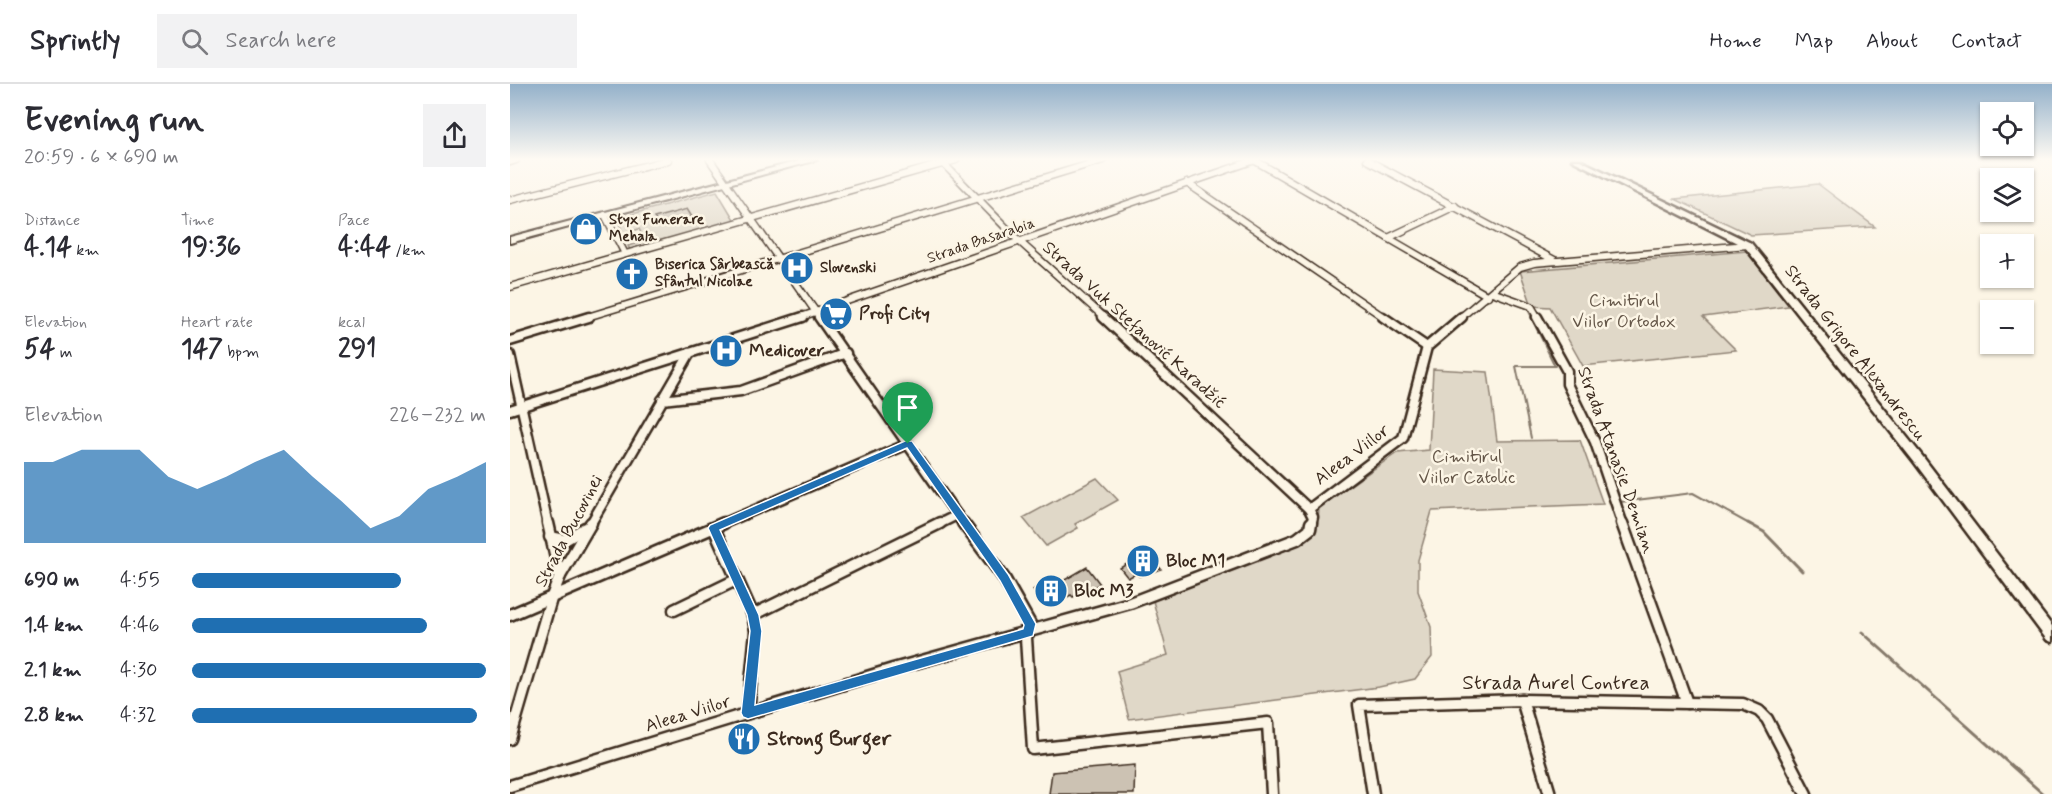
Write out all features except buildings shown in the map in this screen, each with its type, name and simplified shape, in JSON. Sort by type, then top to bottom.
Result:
[{"type":"main road","points":[[510,240],[689,193]]},
{"type":"street","points":[[510,200],[537,193]]},
{"type":"street","points":[[731,193],[818,312],[957,515],[1004,578],[1030,624],[1028,632],[1033,749],[1268,723],[1272,794]]},
{"type":"street","points":[[510,287],[837,193]]},
{"type":"street","name":"Strada Vuk Stefanović Karadžić","points":[[971,193],[1020,242],[1182,388],[1309,509]]},
{"type":"street","points":[[510,340],[992,193]]},
{"type":"street","name":"Strada Basarabia","points":[[510,410],[818,312],[1158,193]]},
{"type":"street","points":[[1202,193],[1426,347],[1520,267],[1748,245]]},
{"type":"street","name":"Strada Atanasie Demian","points":[[1311,193],[1490,294],[1531,306],[1567,371],[1567,384],[1595,442],[1646,594],[1687,703]]},
{"type":"street","points":[[1430,193],[1556,262]]},
{"type":"street","name":"Strada Grigore Alexandrescu","points":[[1642,193],[1748,245],[1912,452],[2052,636]]},
{"type":"street","points":[[1388,238],[1455,206]]},
{"type":"street","points":[[605,215],[625,254]]},
{"type":"street","name":"Aleea Viilor","points":[[510,786],[748,713],[1141,599],[1297,539],[1310,529],[1313,517],[1309,509],[1403,438],[1426,347]]},
{"type":"street","name":"Strada Bucovinei","points":[[510,738],[551,599],[560,576],[690,353]]},
{"type":"street","points":[[662,400],[741,391],[846,353]]},
{"type":"street","points":[[510,356],[560,576]]},
{"type":"street","points":[[510,615],[908,444]]},
{"type":"street","points":[[753,615],[957,515]]},
{"type":"street","points":[[550,537],[565,540],[588,526]]},
{"type":"street","points":[[714,528],[753,615],[756,631],[748,713]]},
{"type":"street","points":[[674,610],[736,580]]},
{"type":"street","points":[[1522,700],[1550,794]]},
{"type":"street","name":"Strada Aurel Contrea","points":[[1373,794],[1359,705],[1522,700],[1743,704],[1752,707],[1767,718],[1806,794]]},
{"type":"green space","points":[[709,193],[718,193],[735,221],[630,250],[628,246],[645,241],[639,229],[623,234],[617,218]]},
{"type":"green space","points":[[1731,193],[1830,193],[1875,227],[1751,235],[1675,199]]},
{"type":"green space","name":"Cimitirul Viilor Ortodox","points":[[1747,251],[1789,306],[1703,317],[1736,350],[1583,366],[1550,307],[1532,306],[1520,271]]},
{"type":"green space","name":"Cimitirul Viilor Catolic","points":[[1433,369],[1488,372],[1497,441],[1580,440],[1603,504],[1432,511],[1418,560],[1418,591],[1431,627],[1432,657],[1415,679],[1379,687],[1129,719],[1117,671],[1168,655],[1153,601],[1296,546],[1314,530],[1319,507],[1397,453],[1429,450]]},
{"type":"green space","points":[[1097,478],[1118,500],[1075,524],[1078,528],[1046,546],[1023,518]]},
{"type":"waterway","points":[[1651,193],[1750,241]]},
{"type":"waterway","points":[[1529,312],[1532,318]]},
{"type":"waterway","points":[[1531,317],[1555,366],[1516,366],[1531,438]]},
{"type":"waterway","points":[[1620,502],[1693,493],[1751,525]]},
{"type":"waterway","points":[[1748,523],[1764,532],[1802,571]]},
{"type":"waterway","points":[[1862,632],[2043,794]]},
{"type":"place","name":"Styx Funerare Mehala","points":[[586,229]]},
{"type":"place","name":"Slovenski","points":[[797,268]]},
{"type":"place","name":"Biserica Sârbească Sfântul Nicolae","points":[[632,274]]},
{"type":"place","name":"Profi City","points":[[836,314]]},
{"type":"place","name":"Medicover","points":[[726,351]]},
{"type":"place","name":"Bloc M1","points":[[1143,561]]},
{"type":"place","name":"Bloc M3","points":[[1051,591]]},
{"type":"place","name":"Strong Burger","points":[[744,739]]},
{"type":"route","points":[[908,444],[1004,578],[1030,624],[1028,632],[893,669],[748,713],[756,631],[753,615],[714,528],[908,444]]}]
